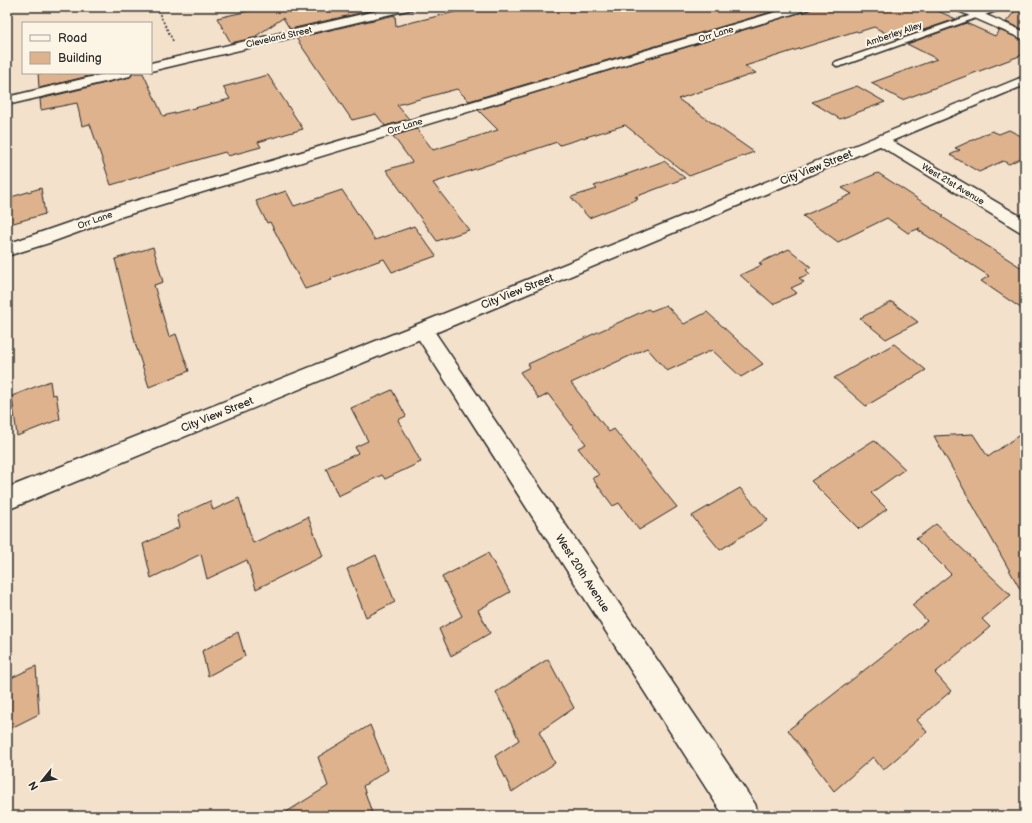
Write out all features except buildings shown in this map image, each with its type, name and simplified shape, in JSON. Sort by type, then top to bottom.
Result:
[{"type":"street","name":"Cleveland Street","points":[[152,67],[367,11],[408,7]]},
{"type":"street","name":"Orr Lane","points":[[7,250],[43,239],[114,213],[805,7]]},
{"type":"street","points":[[958,7],[1025,36]]},
{"type":"street","points":[[7,101],[121,74]]},
{"type":"street","name":"City View Street","points":[[7,499],[423,330],[1025,80]]},
{"type":"street","name":"West 21st Avenue","points":[[882,140],[1025,228]]},
{"type":"street","name":"West 20th Avenue","points":[[423,330],[743,816]]},
{"type":"lane","name":"Amberley Alley","points":[[838,64],[1003,7]]},
{"type":"path","points":[[156,7],[182,60]]}]
